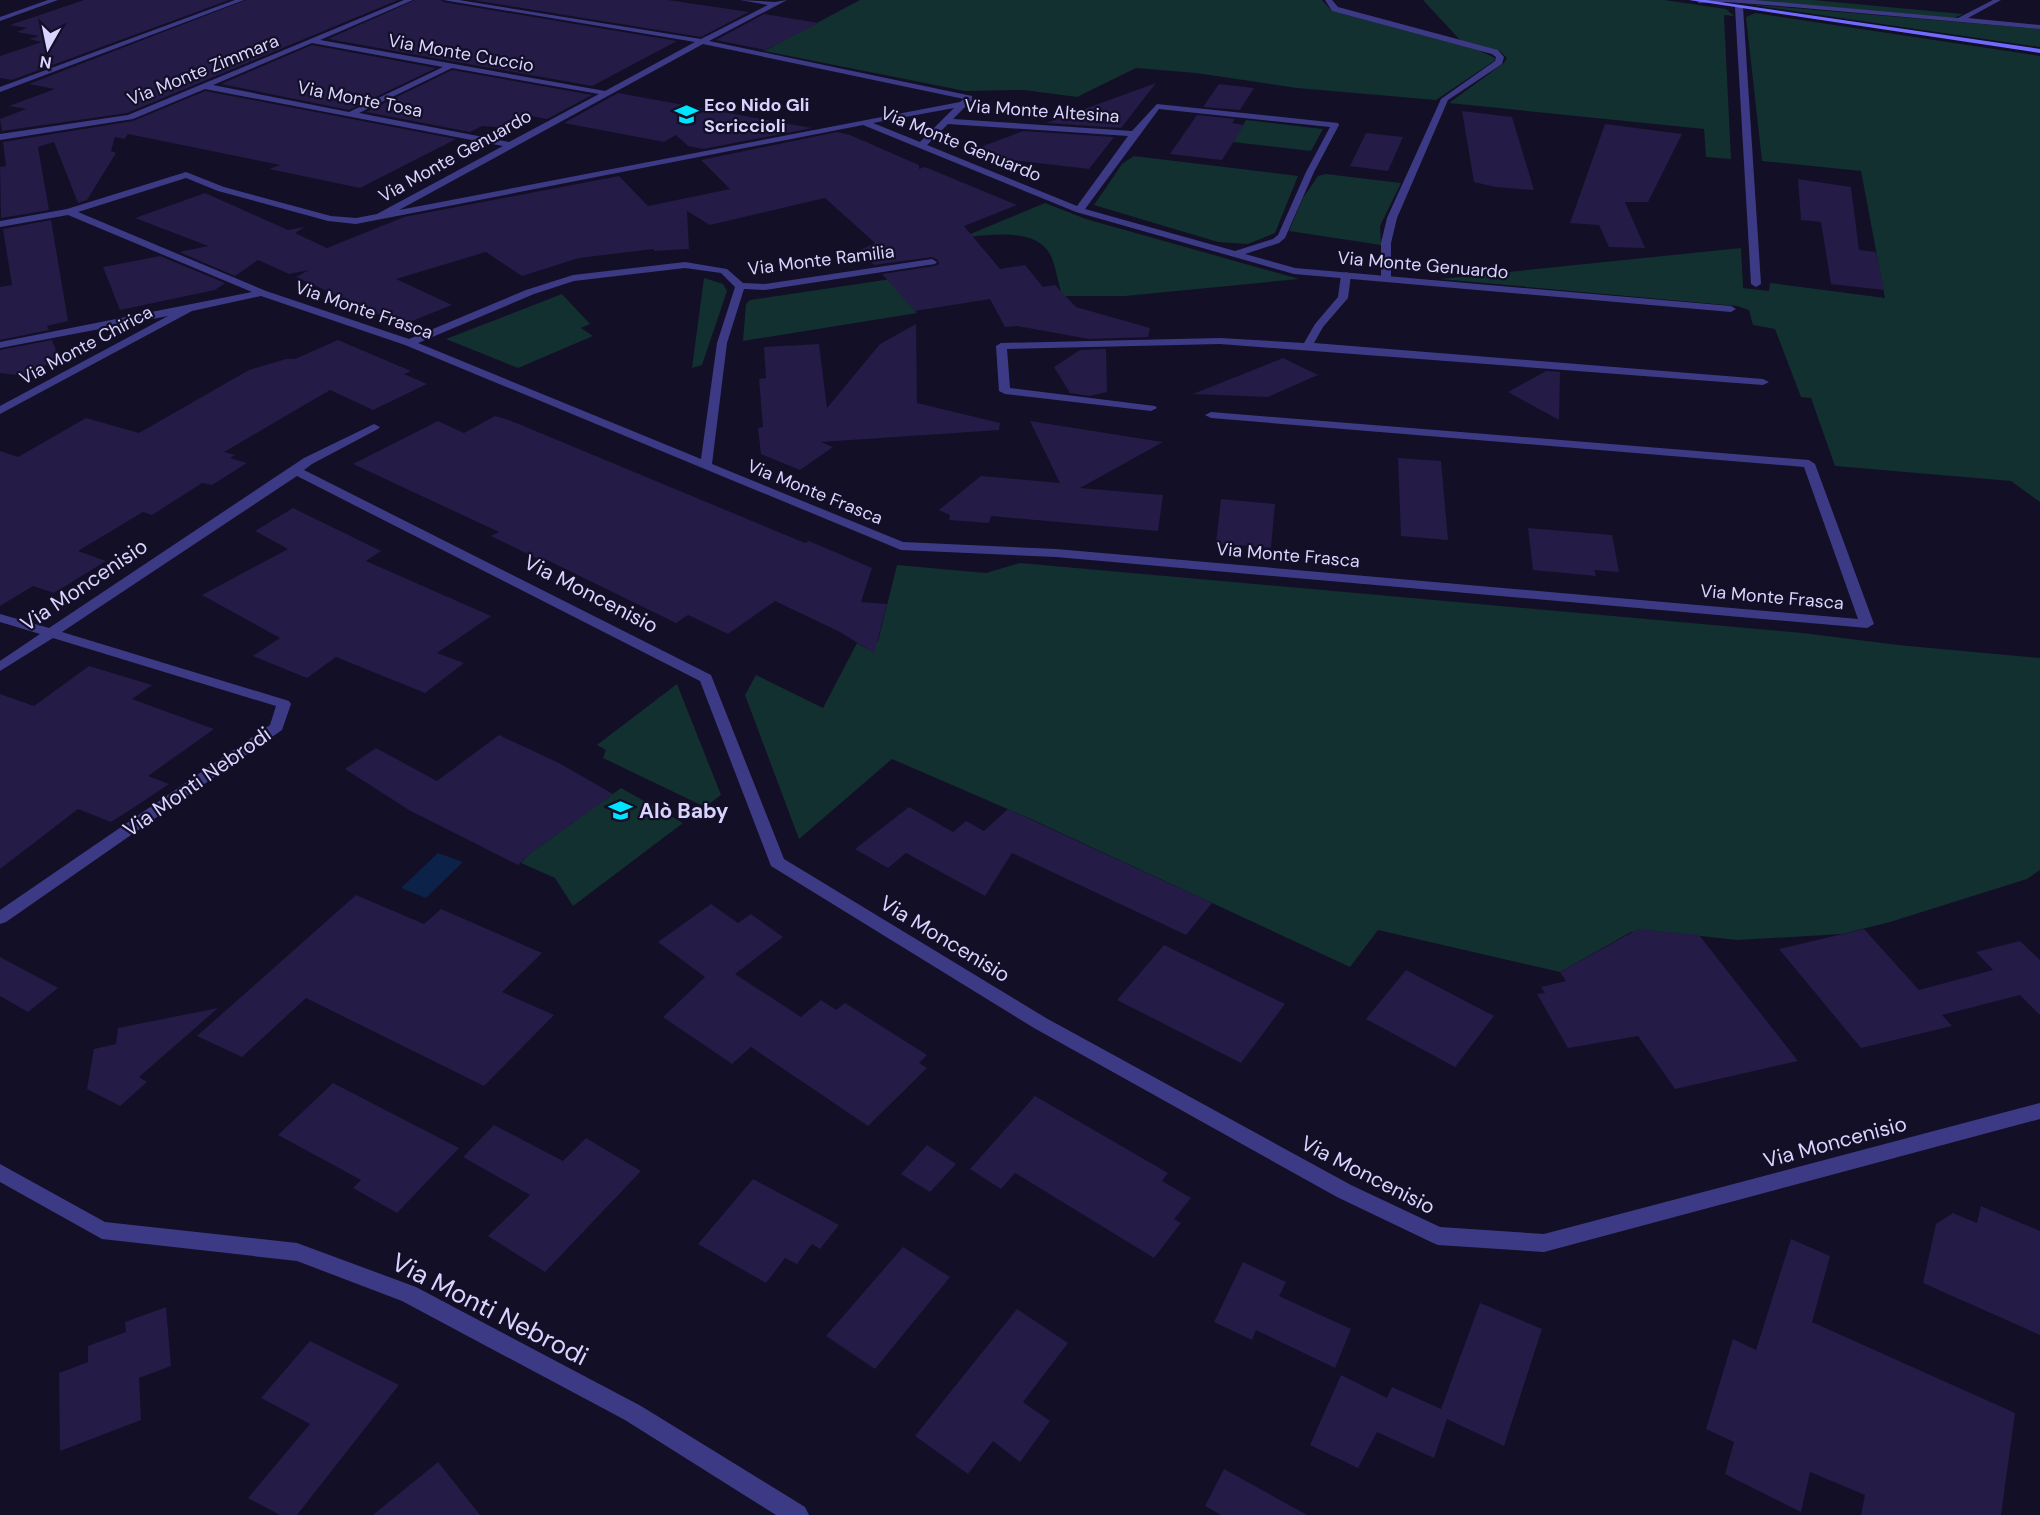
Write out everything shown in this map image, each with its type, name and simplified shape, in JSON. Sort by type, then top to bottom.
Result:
[{"type":"main road","points":[[1695,0],[2040,51]]},
{"type":"street","points":[[0,19],[55,0]]},
{"type":"street","points":[[0,90],[241,0]]},
{"type":"street","name":"Via Monte Zimmara","points":[[0,137],[130,117],[410,0]]},
{"type":"street","name":"Via Monte Altesina","points":[[446,0],[684,38],[699,43],[969,98],[946,121]]},
{"type":"street","points":[[743,0],[776,4]]},
{"type":"street","name":"Via Monte Genuardo","points":[[380,216],[605,93],[784,0]]},
{"type":"street","points":[[1328,0],[1335,9],[1495,52],[1500,57],[1499,62],[1482,75],[1445,99],[1392,218],[1386,243],[1386,279]]},
{"type":"street","points":[[1695,0],[1737,1],[2040,27]]},
{"type":"street","points":[[1959,20],[1998,0]]},
{"type":"street","points":[[1739,7],[1756,284]]},
{"type":"street","name":"Via Monte Cuccio","points":[[311,41],[605,93]]},
{"type":"street","points":[[351,114],[451,66]]},
{"type":"street","name":"Via Monte Tosa","points":[[204,86],[510,145]]},
{"type":"street","points":[[864,123],[963,104]]},
{"type":"street","name":"Via Monte Altesina","points":[[946,121],[1134,134],[1157,106],[1335,125],[1310,172],[1282,236],[1276,241],[1236,254]]},
{"type":"street","points":[[892,117],[946,121]]},
{"type":"street","points":[[921,146],[946,121]]},
{"type":"street","name":"Via Monte Genuardo","points":[[380,216],[864,123],[1079,210],[1294,271],[1731,309]]},
{"type":"street","points":[[1079,210],[1134,134]]},
{"type":"street","points":[[0,224],[69,212],[186,175],[221,189],[331,219],[356,220],[380,216]]},
{"type":"street","name":"Via Monte Frasca","points":[[69,212],[262,293],[409,343],[900,546],[1056,553],[1867,624],[1809,464],[1211,415]]},
{"type":"street","name":"Via Monte Ramilia","points":[[409,343],[530,292],[573,278],[685,265],[724,271],[740,286],[765,287],[932,262]]},
{"type":"street","points":[[1307,346],[1319,326],[1343,298],[1346,275]]},
{"type":"street","points":[[706,467],[722,343],[740,286]]},
{"type":"street","name":"Via Monte Chirica","points":[[0,345],[262,293]]},
{"type":"street","name":"Via Monte Chirica","points":[[0,411],[189,309]]},
{"type":"street","points":[[1151,408],[1005,391],[1001,346],[1220,341],[1763,382]]},
{"type":"street","points":[[296,471],[308,461],[374,427]]},
{"type":"street","name":"Via Moncenisio","points":[[0,667],[296,471],[706,678],[777,862],[1040,1023],[1344,1191],[1438,1236],[1544,1243],[2040,1111]]},
{"type":"street","name":"Via Monti Nebrodi","points":[[0,618],[49,635],[284,704],[277,727],[0,918]]},
{"type":"street","name":"Via Monti Nebrodi","points":[[0,1172],[102,1230],[297,1252],[409,1294],[633,1413],[797,1515]]},
{"type":"green space","points":[[860,0],[1322,0],[1332,11],[1478,50],[1495,58],[1494,61],[1436,100],[1297,88],[1196,73],[1136,68],[1077,97],[1024,90],[965,91],[764,51]]},
{"type":"green space","points":[[1423,0],[1664,0],[1726,9],[1734,16],[1724,15],[1731,159],[1706,157],[1704,129],[1449,103],[1504,63],[1507,58],[1500,51],[1460,40]]},
{"type":"green space","points":[[1748,0],[1813,0],[1963,14],[1954,18]]},
{"type":"green space","points":[[1745,4],[2040,29],[2040,47]]},
{"type":"green space","points":[[1755,13],[2040,56],[2040,502],[2011,481],[1835,466],[1811,398],[1801,397],[1775,329],[1753,325],[1749,310],[1737,306],[1440,279],[1741,248],[1743,288],[1769,291],[1770,283],[1885,298],[1861,171],[1762,161],[1746,17]]},
{"type":"green space","points":[[1246,120],[1323,129],[1311,151],[1233,142]]},
{"type":"green space","points":[[1134,156],[1298,176],[1275,233],[1248,244],[1218,242],[1094,205],[1122,164]]},
{"type":"green space","points":[[1326,174],[1401,183],[1380,226],[1381,245],[1289,231],[1303,198],[1318,176]]},
{"type":"green space","points":[[1045,203],[1086,219],[1299,279],[1125,296],[1053,296],[1061,291],[1050,255],[1040,243],[1020,236],[1008,235],[963,237]]},
{"type":"green space","points":[[704,278],[723,284],[727,291],[702,365],[692,368]]},
{"type":"green space","points":[[891,279],[917,313],[743,341],[746,304],[750,300]]},
{"type":"green space","points":[[562,294],[590,324],[581,328],[593,336],[518,368],[446,339]]},
{"type":"green space","points":[[1020,563],[1803,633],[1898,645],[2040,658],[2040,870],[2027,879],[1890,922],[1842,934],[1737,940],[1645,930],[1631,932],[1560,972],[1378,930],[1350,967],[1033,820],[892,759],[799,839],[745,695],[756,675],[823,708],[857,643],[867,649],[878,641],[897,565],[986,573]]},
{"type":"green space","points":[[677,684],[721,795],[705,807],[603,758],[606,750],[597,745]]},
{"type":"green space","points":[[621,788],[683,823],[573,906],[555,878],[521,863],[529,854]]},
{"type":"water","points":[[438,853],[463,862],[426,898],[401,888]]},
{"type":"building","points":[[84,0],[229,0],[12,80],[0,78],[0,56],[42,42],[29,39],[39,36],[17,32],[27,28],[10,25]]},
{"type":"building","points":[[246,0],[398,0],[127,113],[2,131],[0,119],[26,109],[9,106],[55,89],[29,84]]},
{"type":"building","points":[[415,0],[441,0],[677,41],[592,86],[328,39]]},
{"type":"building","points":[[473,0],[668,0],[749,12],[701,37]]},
{"type":"building","points":[[764,14],[819,23],[765,50],[716,40]]},
{"type":"building","points":[[312,45],[436,68],[349,110],[221,84]]},
{"type":"building","points":[[452,70],[592,95],[547,119],[531,116],[509,128],[482,126],[470,132],[366,112]]},
{"type":"building","points":[[1156,83],[1121,128],[1046,123]]},
{"type":"building","points":[[1219,84],[1254,88],[1240,110],[1203,107]]},
{"type":"building","points":[[205,91],[456,139],[360,188],[269,169],[280,165],[128,134],[125,139],[115,137],[111,151],[116,153],[87,200],[78,203],[54,142],[38,147],[49,210],[1,218],[0,167],[6,166],[3,142],[133,121]]},
{"type":"building","points":[[618,93],[812,128],[703,149],[688,146],[676,135],[664,142],[564,123]]},
{"type":"building","points":[[1462,111],[1512,117],[1534,190],[1495,187],[1474,182]]},
{"type":"building","points":[[1197,115],[1235,119],[1232,123],[1244,125],[1222,160],[1170,154]]},
{"type":"building","points":[[1605,124],[1682,134],[1648,202],[1625,202],[1645,248],[1609,247],[1599,225],[1570,223]]},
{"type":"building","points":[[1023,131],[1114,137],[1089,169],[962,154]]},
{"type":"building","points":[[837,132],[850,135],[919,165],[919,169],[925,167],[1017,205],[964,226],[1000,269],[1025,265],[1043,287],[1055,285],[1076,307],[1150,328],[1148,337],[1089,339],[1017,326],[1005,327],[990,299],[915,311],[882,274],[935,266],[939,264],[938,260],[932,257],[874,265],[860,250],[875,243],[825,198],[710,225],[687,211],[689,249],[654,251],[654,249],[579,258],[522,276],[486,252],[396,279],[452,305],[402,325],[296,277],[309,270],[289,274],[258,260],[235,276],[179,252],[208,246],[135,218],[205,193],[288,230],[305,227],[295,233],[327,248],[404,217],[619,176],[648,206],[730,189],[701,160]]},
{"type":"building","points":[[1366,133],[1403,137],[1388,171],[1350,166]]},
{"type":"building","points":[[1798,179],[1851,187],[1859,250],[1876,252],[1884,290],[1831,284],[1821,222],[1801,220]]},
{"type":"building","points":[[51,220],[68,321],[47,326],[49,330],[0,340],[0,287],[12,285],[3,229]]},
{"type":"building","points":[[160,256],[225,283],[215,290],[120,310],[103,267]]},
{"type":"building","points":[[916,324],[917,403],[1000,423],[999,430],[821,442],[833,447],[800,470],[761,454],[758,428],[763,427],[759,379],[766,378],[764,347],[819,344],[827,408],[880,344]]},
{"type":"building","points":[[52,340],[59,358],[25,376],[0,373],[0,350]]},
{"type":"building","points":[[338,340],[411,371],[404,374],[427,384],[373,410],[330,390],[224,452],[235,455],[230,458],[247,463],[212,485],[202,483],[152,515],[143,512],[78,551],[106,561],[54,593],[33,586],[0,606],[0,451],[18,457],[86,418],[139,433],[249,370],[286,359],[295,359]]},
{"type":"building","points":[[1106,349],[1107,392],[1090,396],[1070,393],[1054,367],[1080,350]]},
{"type":"building","points":[[1283,358],[1318,375],[1268,397],[1193,394]]},
{"type":"building","points":[[1546,371],[1560,372],[1559,420],[1508,392]]},
{"type":"building","points":[[495,416],[805,543],[809,541],[872,568],[861,602],[887,604],[874,653],[840,632],[775,601],[728,634],[688,615],[676,623],[547,560],[544,562],[491,536],[499,532],[353,464],[438,421],[464,433]]},
{"type":"building","points":[[1030,421],[1163,442],[1080,488],[1163,495],[1158,531],[991,516],[989,523],[949,520],[950,515],[939,510],[981,476],[1060,483]]},
{"type":"building","points":[[1398,458],[1441,461],[1448,540],[1401,536]]},
{"type":"building","points":[[1221,499],[1275,504],[1271,548],[1216,543]]},
{"type":"building","points":[[293,508],[381,551],[366,561],[491,616],[437,653],[464,663],[425,693],[336,657],[307,678],[253,656],[280,638],[202,595],[288,549],[255,531]]},
{"type":"building","points":[[1528,528],[1612,535],[1619,572],[1594,570],[1596,576],[1533,570]]},
{"type":"building","points":[[89,666],[152,685],[132,699],[214,729],[148,776],[169,784],[136,806],[111,822],[78,809],[0,869],[0,694],[34,706]]},
{"type":"building","points":[[499,735],[559,763],[613,794],[529,854],[518,865],[409,810],[345,769],[376,748],[437,781]]},
{"type":"building","points":[[909,807],[953,832],[966,821],[984,831],[1008,809],[1212,903],[1186,935],[1012,853],[985,896],[906,853],[888,868],[855,849]]},
{"type":"building","points":[[356,895],[424,924],[441,909],[542,953],[502,992],[554,1015],[484,1086],[306,998],[242,1057],[197,1036]]},
{"type":"building","points":[[711,904],[738,923],[751,914],[783,937],[735,974],[801,1017],[821,1000],[836,1010],[845,1003],[927,1055],[919,1063],[927,1068],[868,1126],[751,1047],[732,1064],[663,1017],[705,977],[658,942]]},
{"type":"building","points":[[1638,929],[1699,935],[1798,1061],[1675,1089],[1638,1036],[1568,1048],[1537,994],[1545,993],[1541,987],[1566,981],[1560,972]]},
{"type":"building","points":[[1864,929],[1919,990],[1993,970],[1976,952],[2020,941],[2040,960],[2040,1015],[2020,995],[1942,1015],[1952,1026],[1861,1048],[1779,949]]},
{"type":"building","points":[[1164,945],[1285,1004],[1241,1063],[1117,1000]]},
{"type":"building","points":[[0,957],[58,988],[28,1012],[0,996]]},
{"type":"building","points":[[1406,970],[1494,1016],[1455,1067],[1366,1019]]},
{"type":"building","points":[[218,1008],[139,1077],[147,1082],[120,1106],[87,1089],[94,1049],[116,1044],[118,1028]]},
{"type":"building","points":[[333,1083],[459,1148],[397,1213],[353,1188],[361,1180],[278,1135]]},
{"type":"building","points":[[1035,1096],[1168,1173],[1162,1181],[1191,1198],[1174,1219],[1181,1223],[1154,1258],[1015,1173],[1001,1189],[970,1169]]},
{"type":"building","points":[[494,1125],[563,1161],[586,1138],[641,1171],[545,1272],[488,1236],[530,1195],[463,1157]]},
{"type":"building","points":[[927,1145],[956,1164],[930,1192],[901,1174]]},
{"type":"building","points":[[753,1179],[839,1225],[820,1249],[812,1244],[797,1264],[785,1258],[766,1283],[698,1244]]},
{"type":"building","points":[[1981,1206],[2040,1231],[2040,1335],[1923,1283],[1936,1224],[1953,1213],[1977,1223]]},
{"type":"building","points":[[1791,1239],[1830,1256],[1812,1322],[2015,1413],[2001,1515],[1861,1515],[1865,1495],[1810,1472],[1801,1512],[1725,1474],[1734,1442],[1706,1429],[1733,1339],[1756,1350]]},
{"type":"building","points":[[903,1247],[950,1277],[875,1369],[826,1336]]},
{"type":"building","points":[[1243,1262],[1286,1282],[1279,1296],[1351,1329],[1335,1368],[1256,1330],[1252,1340],[1214,1322]]},
{"type":"building","points":[[1480,1303],[1542,1329],[1504,1446],[1447,1419],[1434,1458],[1377,1432],[1358,1468],[1310,1445],[1341,1375],[1387,1398],[1392,1387],[1441,1409]]},
{"type":"building","points":[[166,1307],[171,1366],[139,1378],[141,1420],[60,1451],[59,1373],[88,1362],[88,1346],[126,1332],[125,1322]]},
{"type":"building","points":[[1017,1309],[1068,1343],[1023,1402],[1050,1421],[1020,1462],[993,1441],[968,1474],[915,1436]]},
{"type":"building","points":[[310,1341],[399,1385],[297,1515],[280,1515],[248,1498],[310,1424],[261,1398]]},
{"type":"building","points":[[438,1462],[480,1515],[373,1515]]},
{"type":"building","points":[[1224,1469],[1307,1515],[1221,1515],[1205,1506]]},
{"type":"place","name":"Eco Nido Gli Scriccioli","points":[[686,115]]},
{"type":"place","name":"Alò Baby","points":[[621,811]]}]
